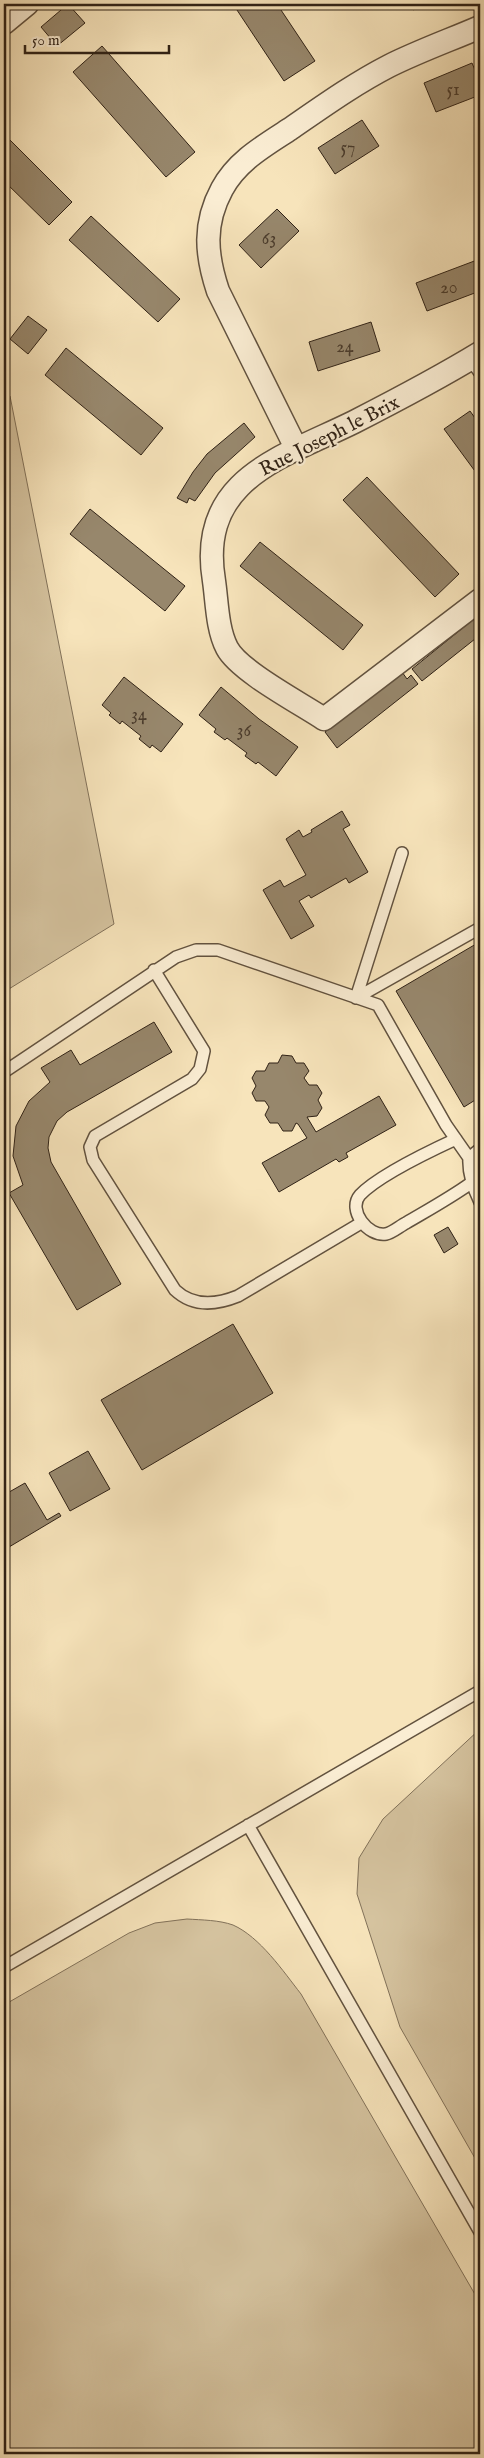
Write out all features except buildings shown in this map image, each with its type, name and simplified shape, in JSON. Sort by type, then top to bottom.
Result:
[{"type":"street","points":[[4,23],[28,4]]},
{"type":"street","points":[[296,448],[218,292],[209,265],[207,238],[213,212],[222,189],[246,158],[345,92],[389,66],[480,27]]},
{"type":"street","name":"Rue Joseph le Brix","points":[[477,362],[268,462],[247,478],[229,496],[218,517],[212,543],[211,566],[226,647],[237,661],[324,719],[480,600]]},
{"type":"lane","points":[[356,998],[402,853]]},
{"type":"lane","points":[[356,998],[480,928]]},
{"type":"lane","points":[[4,1072],[176,957],[196,950],[218,950],[378,1005],[456,1140],[469,1158],[480,1166]]},
{"type":"lane","points":[[154,970],[204,1051],[200,1069],[192,1079],[95,1136],[90,1146],[93,1160],[174,1290],[184,1298],[201,1303],[222,1303],[238,1296],[362,1223]]},
{"type":"lane","points":[[456,1140],[378,1181],[359,1196],[356,1207],[362,1223],[371,1232],[386,1234],[452,1197],[471,1184]]},
{"type":"lane","points":[[469,1158],[480,1149]]},
{"type":"lane","points":[[469,1158],[471,1184],[480,1202]]},
{"type":"lane","points":[[4,1967],[480,1690]]},
{"type":"lane","points":[[248,1825],[480,2232]]},
{"type":"shaded area","points":[[10,396],[114,924],[4,992],[4,397]]},
{"type":"shaded area","points":[[480,1729],[480,2167],[400,2027],[357,1894],[359,1858],[383,1819]]},
{"type":"shaded area","points":[[187,1919],[222,1922],[243,1930],[262,1946],[279,1965],[301,1994],[480,2303],[480,2454],[4,2454],[4,2005],[129,1933],[155,1923]]}]
